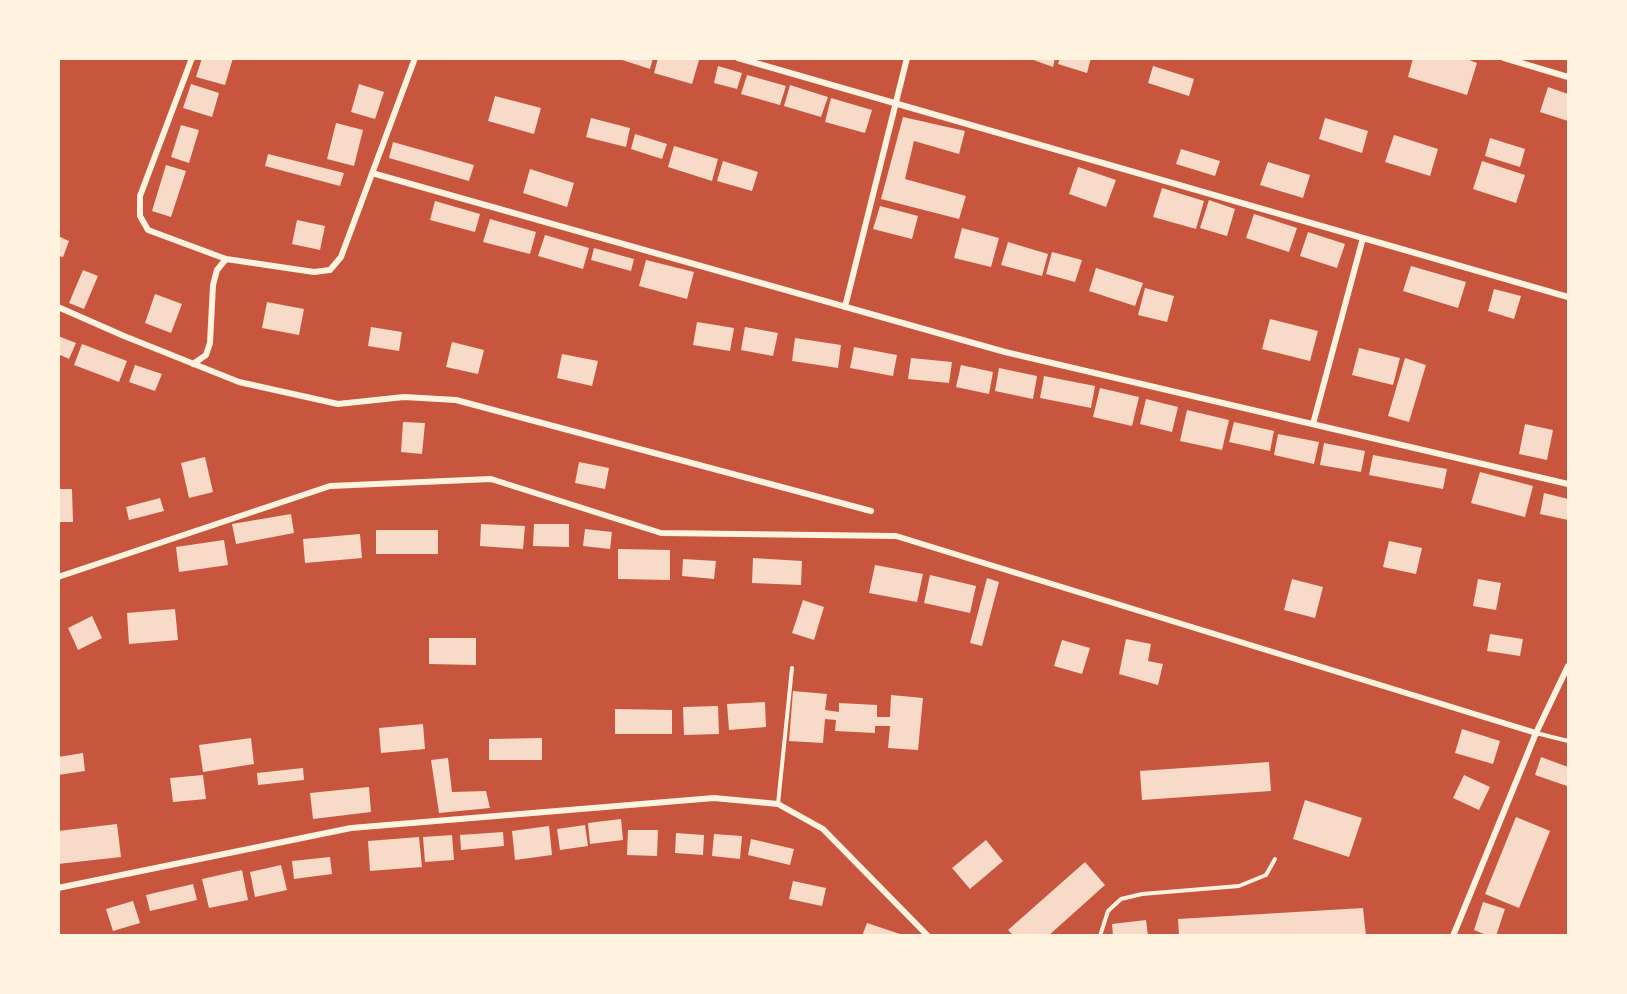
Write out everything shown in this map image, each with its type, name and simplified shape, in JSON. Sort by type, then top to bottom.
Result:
[{"type":"street","points":[[192,58],[140,196],[140,216],[148,230],[226,259],[314,272],[330,270],[341,257],[415,58]]},
{"type":"street","points":[[738,58],[1569,297]]},
{"type":"street","points":[[845,307],[907,58]]},
{"type":"street","points":[[1504,58],[1569,77]]},
{"type":"street","points":[[372,173],[1005,352],[1569,484]]},
{"type":"street","points":[[1313,424],[1363,237]]},
{"type":"street","points":[[193,364],[206,355],[210,343],[213,285],[217,270],[226,259]]},
{"type":"street","points":[[58,307],[239,382],[338,404],[404,398],[456,400],[871,511]]},
{"type":"street","points":[[58,577],[330,486],[491,479],[661,533],[896,536],[1536,733]]},
{"type":"street","points":[[1453,936],[1536,733],[1569,666]]},
{"type":"street","points":[[58,888],[351,828],[714,798],[777,804],[824,829],[928,936]]},
{"type":"lane","points":[[777,804],[792,668]]},
{"type":"lane","points":[[1536,733],[1569,741]]},
{"type":"lane","points":[[1100,936],[1108,911],[1121,899],[1142,894],[1239,886],[1266,875],[1275,859]]},
{"type":"building","points":[[202,58],[233,58],[225,85],[196,77]]},
{"type":"building","points":[[616,58],[653,58],[650,69]]},
{"type":"building","points":[[658,58],[699,60],[692,84],[654,73]]},
{"type":"building","points":[[1028,58],[1055,58],[1053,67]]},
{"type":"building","points":[[1060,58],[1091,58],[1087,73],[1058,64]]},
{"type":"building","points":[[1413,58],[1464,58],[1477,63],[1467,95],[1408,77]]},
{"type":"building","points":[[718,66],[742,73],[737,89],[714,83]]},
{"type":"building","points":[[1153,66],[1194,79],[1189,96],[1148,83]]},
{"type":"building","points":[[747,75],[786,86],[780,105],[741,94]]},
{"type":"building","points":[[191,84],[219,93],[212,117],[183,108]]},
{"type":"building","points":[[359,84],[384,92],[375,119],[351,112]]},
{"type":"building","points":[[790,85],[828,97],[821,117],[784,106]]},
{"type":"building","points":[[1548,87],[1568,94],[1568,121],[1540,112]]},
{"type":"building","points":[[495,96],[541,108],[534,134],[488,121]]},
{"type":"building","points":[[831,98],[872,110],[865,133],[825,122]]},
{"type":"building","points":[[903,117],[965,131],[959,154],[914,141],[905,179],[966,196],[959,219],[881,199]]},
{"type":"building","points":[[591,118],[630,128],[626,147],[586,137]]},
{"type":"building","points":[[1325,118],[1368,131],[1362,153],[1319,139]]},
{"type":"building","points":[[336,123],[363,130],[354,166],[327,159]]},
{"type":"building","points":[[181,125],[199,130],[189,163],[171,157]]},
{"type":"building","points":[[635,134],[667,144],[662,159],[631,149]]},
{"type":"building","points":[[1394,135],[1438,149],[1430,176],[1385,162]]},
{"type":"building","points":[[1490,138],[1525,149],[1520,167],[1485,156]]},
{"type":"building","points":[[393,142],[474,165],[469,181],[389,158]]},
{"type":"building","points":[[674,146],[718,159],[712,181],[668,167]]},
{"type":"building","points":[[1181,149],[1220,161],[1215,176],[1176,164]]},
{"type":"building","points":[[268,154],[344,173],[340,186],[265,166]]},
{"type":"building","points":[[723,161],[758,172],[752,191],[717,181]]},
{"type":"building","points":[[1482,161],[1525,175],[1516,203],[1473,189]]},
{"type":"building","points":[[1268,162],[1310,175],[1303,198],[1260,185]]},
{"type":"building","points":[[166,165],[186,171],[171,217],[152,211]]},
{"type":"building","points":[[1078,167],[1116,180],[1106,207],[1069,194]]},
{"type":"building","points":[[530,169],[574,183],[567,207],[523,193]]},
{"type":"building","points":[[1162,188],[1204,201],[1196,229],[1153,217]]},
{"type":"building","points":[[1209,200],[1235,209],[1227,236],[1200,228]]},
{"type":"building","points":[[435,201],[480,214],[475,232],[430,220]]},
{"type":"building","points":[[880,206],[918,216],[912,239],[873,229]]},
{"type":"building","points":[[1254,214],[1297,228],[1289,252],[1246,238]]},
{"type":"building","points":[[490,219],[536,232],[530,254],[483,242]]},
{"type":"building","points":[[297,220],[325,226],[320,250],[292,244]]},
{"type":"building","points":[[962,228],[999,238],[991,267],[954,258]]},
{"type":"building","points":[[1308,232],[1345,244],[1337,268],[1300,256]]},
{"type":"building","points":[[545,235],[589,248],[583,269],[538,256]]},
{"type":"building","points":[[58,236],[69,241],[63,257],[58,256]]},
{"type":"building","points":[[1008,242],[1048,254],[1042,276],[1001,265]]},
{"type":"building","points":[[594,248],[634,259],[631,271],[591,260]]},
{"type":"building","points":[[1052,252],[1082,260],[1075,282],[1046,274]]},
{"type":"building","points":[[646,260],[694,272],[687,299],[639,286]]},
{"type":"building","points":[[1411,266],[1466,282],[1458,308],[1403,291]]},
{"type":"building","points":[[1096,268],[1143,283],[1135,306],[1089,291]]},
{"type":"building","points":[[83,270],[98,276],[84,309],[69,303]]},
{"type":"building","points":[[1145,288],[1174,296],[1167,322],[1138,315]]},
{"type":"building","points":[[1494,289],[1521,296],[1514,319],[1488,311]]},
{"type":"building","points":[[155,294],[182,304],[171,333],[145,323]]},
{"type":"building","points":[[267,302],[304,309],[299,335],[262,328]]},
{"type":"building","points":[[1270,319],[1318,331],[1310,361],[1262,349]]},
{"type":"building","points":[[697,322],[734,328],[730,351],[693,345]]},
{"type":"building","points":[[371,327],[402,332],[399,351],[368,346]]},
{"type":"building","points":[[745,327],[778,333],[773,356],[741,350]]},
{"type":"building","points":[[58,336],[76,343],[69,359],[58,354]]},
{"type":"building","points":[[795,338],[841,345],[838,368],[792,361]]},
{"type":"building","points":[[452,342],[484,350],[478,374],[446,367]]},
{"type":"building","points":[[82,344],[127,361],[119,382],[74,365]]},
{"type":"building","points":[[854,347],[897,355],[893,376],[850,368]]},
{"type":"building","points":[[1359,348],[1400,358],[1393,385],[1352,375]]},
{"type":"building","points":[[562,354],[598,361],[592,386],[557,378]]},
{"type":"building","points":[[911,358],[952,362],[949,383],[908,379]]},
{"type":"building","points":[[1405,358],[1426,365],[1409,422],[1388,416]]},
{"type":"building","points":[[135,365],[162,374],[155,391],[129,382]]},
{"type":"building","points":[[961,365],[993,372],[989,394],[956,387]]},
{"type":"building","points":[[999,368],[1037,376],[1033,399],[995,391]]},
{"type":"building","points":[[1044,376],[1095,386],[1091,408],[1040,398]]},
{"type":"building","points":[[1100,388],[1139,397],[1132,426],[1093,417]]},
{"type":"building","points":[[1146,399],[1178,407],[1172,432],[1140,424]]},
{"type":"building","points":[[1187,410],[1229,420],[1222,450],[1180,441]]},
{"type":"building","points":[[403,422],[425,423],[422,454],[401,452]]},
{"type":"building","points":[[1234,422],[1274,431],[1270,451],[1229,442]]},
{"type":"building","points":[[1525,424],[1553,430],[1547,460],[1519,454]]},
{"type":"building","points":[[1278,434],[1319,442],[1314,464],[1274,455]]},
{"type":"building","points":[[1324,443],[1365,451],[1361,472],[1320,465]]},
{"type":"building","points":[[1373,455],[1447,469],[1443,489],[1369,475]]},
{"type":"building","points":[[205,457],[213,492],[189,498],[181,463]]},
{"type":"building","points":[[579,462],[609,468],[605,489],[575,483]]},
{"type":"building","points":[[1480,472],[1533,486],[1525,517],[1471,503]]},
{"type":"building","points":[[58,489],[72,489],[73,522],[58,522]]},
{"type":"building","points":[[1544,493],[1568,499],[1568,520],[1540,514]]},
{"type":"building","points":[[160,498],[164,511],[129,520],[126,507]]},
{"type":"building","points":[[291,514],[294,533],[236,544],[232,524]]},
{"type":"building","points":[[481,524],[525,526],[523,549],[480,546]]},
{"type":"building","points":[[534,524],[569,524],[569,547],[533,546]]},
{"type":"building","points":[[585,529],[612,532],[610,549],[583,546]]},
{"type":"building","points":[[376,530],[438,530],[438,554],[376,554]]},
{"type":"building","points":[[360,534],[362,558],[305,563],[303,539]]},
{"type":"building","points":[[224,540],[228,565],[179,572],[176,547]]},
{"type":"building","points":[[1389,541],[1422,548],[1416,574],[1383,567]]},
{"type":"building","points":[[618,549],[670,550],[670,580],[618,579]]},
{"type":"building","points":[[753,558],[802,561],[801,585],[752,583]]},
{"type":"building","points":[[683,559],[716,561],[714,579],[682,576]]},
{"type":"building","points":[[875,565],[923,574],[917,602],[869,593]]},
{"type":"building","points":[[930,575],[976,586],[970,613],[924,603]]},
{"type":"building","points":[[987,578],[999,582],[982,646],[970,643]]},
{"type":"building","points":[[1292,579],[1323,587],[1315,618],[1284,610]]},
{"type":"building","points":[[1478,579],[1501,583],[1496,610],[1473,606]]},
{"type":"building","points":[[803,600],[824,607],[814,640],[792,633]]},
{"type":"building","points":[[175,609],[178,640],[129,644],[127,613]]},
{"type":"building","points":[[92,616],[102,638],[78,650],[68,628]]},
{"type":"building","points":[[1490,634],[1523,639],[1520,656],[1487,651]]},
{"type":"building","points":[[429,638],[476,638],[476,665],[429,664]]},
{"type":"building","points":[[1126,639],[1151,644],[1148,661],[1163,664],[1158,685],[1119,674]]},
{"type":"building","points":[[1062,640],[1090,648],[1082,674],[1054,666]]},
{"type":"building","points":[[793,691],[827,694],[825,710],[839,712],[839,703],[877,705],[877,717],[890,717],[891,695],[923,698],[918,750],[888,748],[890,726],[875,726],[875,733],[835,731],[836,720],[825,719],[823,743],[789,741]]},
{"type":"building","points":[[765,702],[766,727],[729,730],[727,704]]},
{"type":"building","points":[[718,706],[719,734],[684,735],[683,707]]},
{"type":"building","points":[[615,709],[672,710],[672,734],[615,734]]},
{"type":"building","points":[[423,724],[425,749],[381,753],[379,728]]},
{"type":"building","points":[[1462,729],[1500,741],[1493,764],[1455,753]]},
{"type":"building","points":[[251,738],[254,764],[203,772],[199,745]]},
{"type":"building","points":[[542,738],[542,760],[489,760],[489,739]]},
{"type":"building","points":[[83,753],[85,771],[58,775],[58,757]]},
{"type":"building","points":[[1541,757],[1568,767],[1567,786],[1535,775]]},
{"type":"building","points":[[448,758],[452,792],[486,791],[490,808],[439,813],[431,760]]},
{"type":"building","points":[[1269,762],[1271,791],[1142,800],[1140,771]]},
{"type":"building","points":[[303,768],[304,780],[258,785],[257,773]]},
{"type":"building","points":[[203,775],[206,799],[173,802],[170,778]]},
{"type":"building","points":[[1464,775],[1490,787],[1479,810],[1453,798]]},
{"type":"building","points":[[369,787],[371,812],[313,819],[310,793]]},
{"type":"building","points":[[1305,800],[1362,818],[1349,857],[1293,839]]},
{"type":"building","points":[[1516,817],[1550,831],[1519,908],[1485,894]]},
{"type":"building","points":[[621,819],[623,840],[590,844],[588,823]]},
{"type":"building","points":[[117,824],[121,857],[58,864],[58,831]]},
{"type":"building","points":[[585,825],[588,846],[560,850],[557,829]]},
{"type":"building","points":[[549,826],[552,855],[515,860],[512,831]]},
{"type":"building","points":[[628,830],[658,830],[657,856],[627,855]]},
{"type":"building","points":[[503,832],[504,846],[461,850],[460,835]]},
{"type":"building","points":[[676,833],[704,835],[703,855],[675,853]]},
{"type":"building","points":[[714,834],[742,836],[740,859],[712,856]]},
{"type":"building","points":[[452,835],[454,860],[425,862],[423,837]]},
{"type":"building","points":[[419,837],[422,867],[370,871],[368,841]]},
{"type":"building","points":[[751,839],[794,849],[790,865],[748,855]]},
{"type":"building","points":[[986,840],[1003,861],[970,889],[952,868]]},
{"type":"building","points":[[330,857],[332,874],[294,879],[292,861]]},
{"type":"building","points":[[1085,862],[1105,885],[1048,936],[1014,936],[1008,930]]},
{"type":"building","points":[[281,865],[287,890],[255,897],[250,872]]},
{"type":"building","points":[[242,870],[248,900],[209,908],[202,879]]},
{"type":"building","points":[[793,881],[826,888],[822,906],[789,899]]},
{"type":"building","points":[[193,884],[197,900],[150,911],[146,895]]},
{"type":"building","points":[[133,901],[140,923],[113,931],[106,909]]},
{"type":"building","points":[[1483,902],[1505,909],[1496,936],[1489,936],[1474,930]]},
{"type":"building","points":[[1363,908],[1366,936],[1179,936],[1178,919]]},
{"type":"building","points":[[1146,920],[1148,936],[1113,936],[1112,924]]},
{"type":"building","points":[[867,923],[903,935],[903,936],[862,936]]}]
